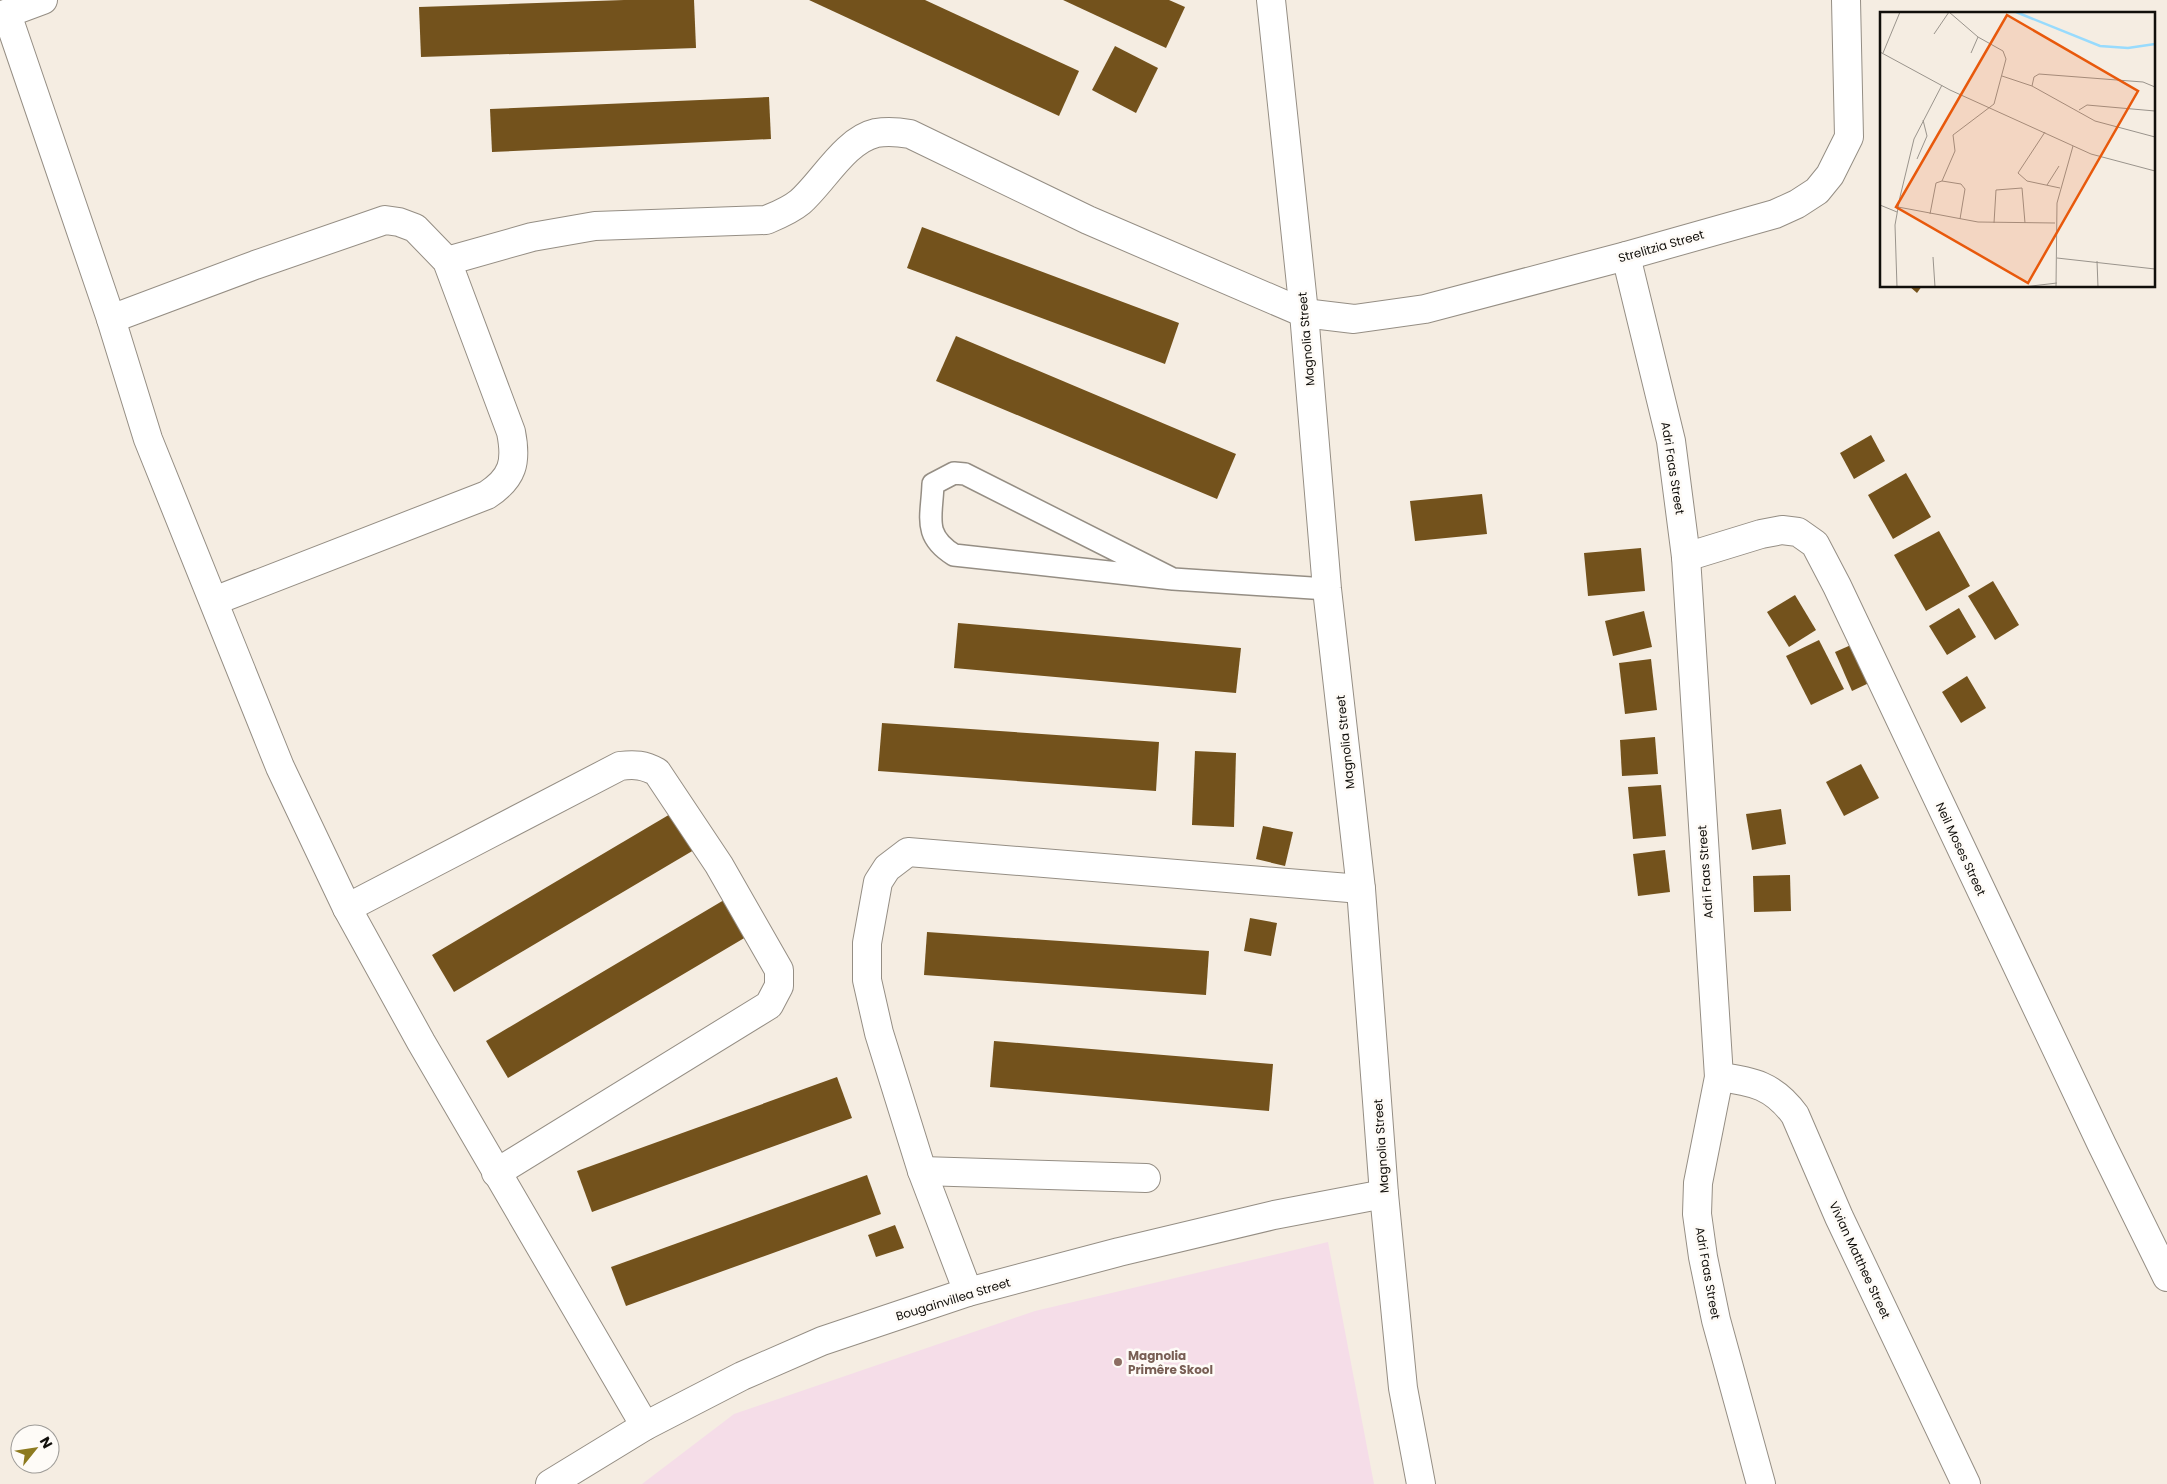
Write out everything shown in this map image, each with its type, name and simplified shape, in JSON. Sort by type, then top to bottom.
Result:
[{"type":"street","points":[[44,0],[4,15],[111,319],[148,439],[280,767],[347,908],[496,1173],[645,1426]]},
{"type":"street","name":"Magnolia Street","points":[[1271,0],[1304,312],[1328,589],[1361,889],[1384,1194],[1403,1388],[1422,1484]]},
{"type":"street","name":"Strelitzia Street","points":[[448,261],[532,237],[595,226],[766,220],[785,212],[800,202],[856,141],[875,133],[892,132],[910,134],[1088,220],[1304,312],[1354,319],[1425,309],[1626,256],[1775,214],[1797,204],[1817,191],[1830,175],[1849,137],[1846,0]]},
{"type":"street","points":[[111,319],[255,265],[384,220],[399,222],[415,228],[448,261],[511,432],[515,452],[510,472],[501,486],[487,495],[214,601]]},
{"type":"street","name":"Adri Faas Street","points":[[1626,256],[1672,441],[1686,556],[1719,1077],[1698,1183],[1697,1214],[1702,1257],[1716,1320],[1762,1484]]},
{"type":"street","name":"Neil Moses Street","points":[[1686,556],[1761,534],[1782,530],[1798,532],[1815,544],[1838,586],[2102,1145],[2167,1277]]},
{"type":"street","points":[[347,908],[620,766],[634,764],[646,766],[657,772],[719,865],[779,970],[778,986],[769,1005],[496,1173]]},
{"type":"street","points":[[968,1292],[922,1171],[879,1033],[867,980],[867,943],[878,882],[887,868],[908,852],[1361,889]]},
{"type":"street","name":"Vivian Matthee Street","points":[[1719,1077],[1748,1081],[1774,1092],[1786,1102],[1795,1115],[1839,1217],[1966,1484]]},
{"type":"street","points":[[922,1171],[1146,1178]]},
{"type":"street","name":"Bougainvillea Street","points":[[550,1484],[645,1426],[742,1376],[822,1341],[968,1292],[1119,1252],[1274,1215],[1384,1194]]},
{"type":"lane","points":[[1174,579],[965,474],[954,473],[933,484],[931,532],[937,542],[954,555],[1174,579],[1328,589]]},
{"type":"shaded area","name":"Magnolia Primêre Skool","points":[[1328,1242],[1374,1484],[642,1484],[734,1414],[1035,1311]]},
{"type":"building","points":[[624,0],[694,0],[696,48],[421,57],[419,7]]},
{"type":"building","points":[[809,0],[925,0],[1079,71],[1059,116]]},
{"type":"building","points":[[1063,0],[1169,0],[1185,7],[1166,48]]},
{"type":"building","points":[[1115,46],[1158,68],[1136,113],[1092,90]]},
{"type":"building","points":[[769,97],[771,139],[492,152],[490,109]]},
{"type":"building","points":[[922,227],[1179,323],[1165,364],[907,268]]},
{"type":"building","points":[[1911,288],[1921,288],[1917,293]]},
{"type":"building","points":[[956,336],[1236,454],[1217,499],[936,381]]},
{"type":"building","points":[[1871,435],[1885,461],[1854,479],[1840,453]]},
{"type":"building","points":[[1906,473],[1931,517],[1893,539],[1868,495]]},
{"type":"building","points":[[1482,494],[1487,534],[1415,541],[1410,501]]},
{"type":"building","points":[[1939,531],[1970,586],[1926,611],[1894,555]]},
{"type":"building","points":[[1641,548],[1645,591],[1588,596],[1584,553]]},
{"type":"building","points":[[1993,581],[2019,625],[1995,640],[1968,596]]},
{"type":"building","points":[[1795,595],[1816,630],[1789,647],[1767,612]]},
{"type":"building","points":[[1959,608],[1976,637],[1947,655],[1929,626]]},
{"type":"building","points":[[1644,611],[1652,647],[1613,656],[1605,621]]},
{"type":"building","points":[[958,623],[1241,648],[1236,693],[954,668]]},
{"type":"building","points":[[1819,640],[1844,689],[1811,705],[1786,656]]},
{"type":"building","points":[[1851,645],[1869,683],[1852,691],[1835,652]]},
{"type":"building","points":[[1651,659],[1657,710],[1625,714],[1619,663]]},
{"type":"building","points":[[1967,676],[1986,708],[1961,723],[1942,692]]},
{"type":"building","points":[[882,723],[1159,742],[1156,791],[878,771]]},
{"type":"building","points":[[1655,737],[1658,774],[1622,776],[1620,740]]},
{"type":"building","points":[[1195,751],[1236,753],[1234,827],[1192,825]]},
{"type":"building","points":[[1861,764],[1879,798],[1844,816],[1826,782]]},
{"type":"building","points":[[1661,785],[1666,836],[1633,839],[1628,787]]},
{"type":"building","points":[[1781,809],[1786,844],[1752,850],[1746,814]]},
{"type":"building","points":[[672,813],[694,850],[454,992],[432,955]]},
{"type":"building","points":[[1263,826],[1293,832],[1285,866],[1256,859]]},
{"type":"building","points":[[1665,850],[1670,892],[1638,896],[1633,854]]},
{"type":"building","points":[[1790,875],[1791,911],[1754,912],[1753,876]]},
{"type":"building","points":[[724,900],[746,937],[508,1078],[486,1041]]},
{"type":"building","points":[[1250,918],[1277,923],[1271,956],[1244,951]]},
{"type":"building","points":[[927,932],[1209,951],[1206,995],[924,975]]},
{"type":"building","points":[[994,1041],[1273,1064],[1269,1111],[990,1087]]},
{"type":"building","points":[[837,1077],[852,1118],[592,1212],[577,1171]]},
{"type":"building","points":[[867,1175],[881,1214],[626,1306],[611,1267]]},
{"type":"building","points":[[895,1225],[904,1248],[876,1257],[868,1235]]},
{"type":"place","name":"Magnolia Primêre Skool","points":[[1118,1362]]}]
